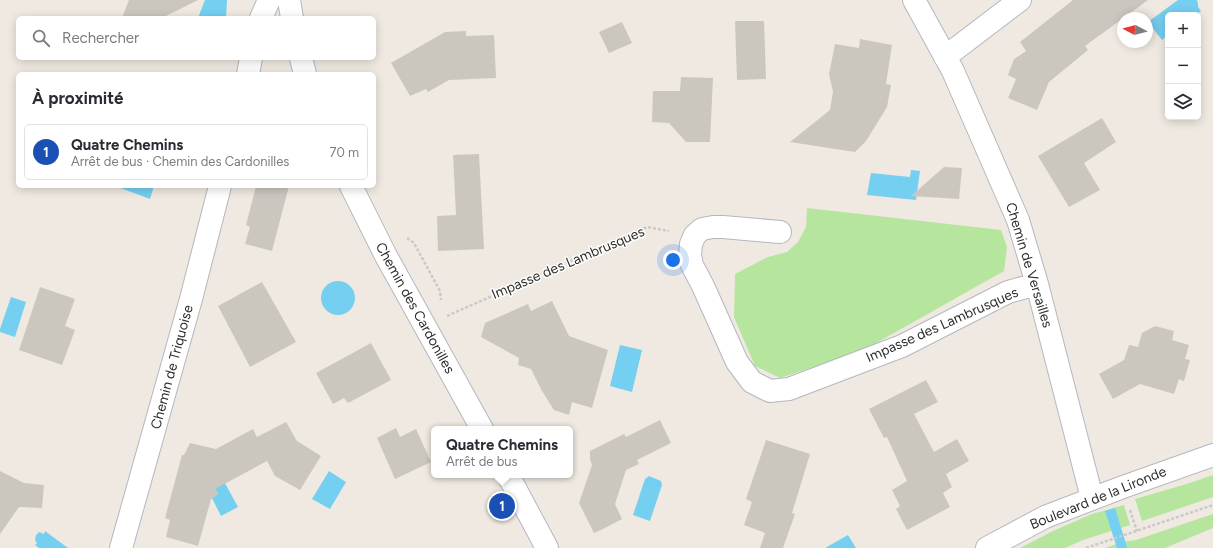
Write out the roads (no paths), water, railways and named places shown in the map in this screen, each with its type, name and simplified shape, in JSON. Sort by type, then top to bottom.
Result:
[{"type":"street","points":[[262,16],[269,0]]},
{"type":"street","points":[[288,0],[292,16]]},
{"type":"street","name":"Chemin de Versailles","points":[[914,0],[945,56],[1018,220],[1037,284],[1092,498]]},
{"type":"street","points":[[945,56],[1020,0]]},
{"type":"street","points":[[248,72],[251,60]]},
{"type":"street","points":[[302,60],[304,72]]},
{"type":"street","name":"Chemin de Triquoise","points":[[121,548],[219,188]]},
{"type":"street","name":"Chemin des Cardonilles","points":[[352,188],[386,256],[480,426]]},
{"type":"street","name":"Impasse des Lambrusques","points":[[780,232],[713,227],[702,229],[695,235],[691,244],[690,255],[692,265],[737,362],[752,382],[770,391],[790,389],[902,346],[1008,292],[1037,284]]},
{"type":"street","name":"Boulevard de la Lironde","points":[[986,548],[1045,517],[1092,498],[1213,455]]},
{"type":"street","points":[[510,478],[547,548]]},
{"type":"water","points":[[205,0],[227,0],[226,16],[199,16]]},
{"type":"water","points":[[1178,0],[1197,0],[1198,7],[1201,11],[1165,12],[1165,38],[1162,40],[1153,28],[1153,18]]},
{"type":"water","points":[[911,170],[920,171],[916,200],[867,195],[871,173],[910,177]]},
{"type":"water","points":[[120,188],[153,188],[150,199]]},
{"type":"water","points":[[338,281],[350,286],[355,298],[350,310],[338,315],[326,310],[321,298],[326,286]]},
{"type":"water","points":[[11,297],[26,302],[15,337],[0,332]]},
{"type":"water","points":[[620,345],[642,350],[632,392],[610,386]]},
{"type":"water","points":[[329,471],[346,482],[330,509],[312,499]]},
{"type":"water","points":[[221,476],[238,507],[221,516],[212,498],[218,494],[211,481]]},
{"type":"water","points":[[649,476],[661,481],[662,485],[650,521],[633,515],[645,479]]},
{"type":"water","points":[[1115,508],[1127,548],[1117,548],[1105,511]]},
{"type":"water","points":[[45,531],[68,548],[39,548],[35,545],[37,543],[35,540],[36,535],[39,532],[44,534]]},
{"type":"water","points":[[848,535],[856,548],[825,548]]},
{"type":"place","name":"Quatre Chemins","points":[[502,506]]}]
